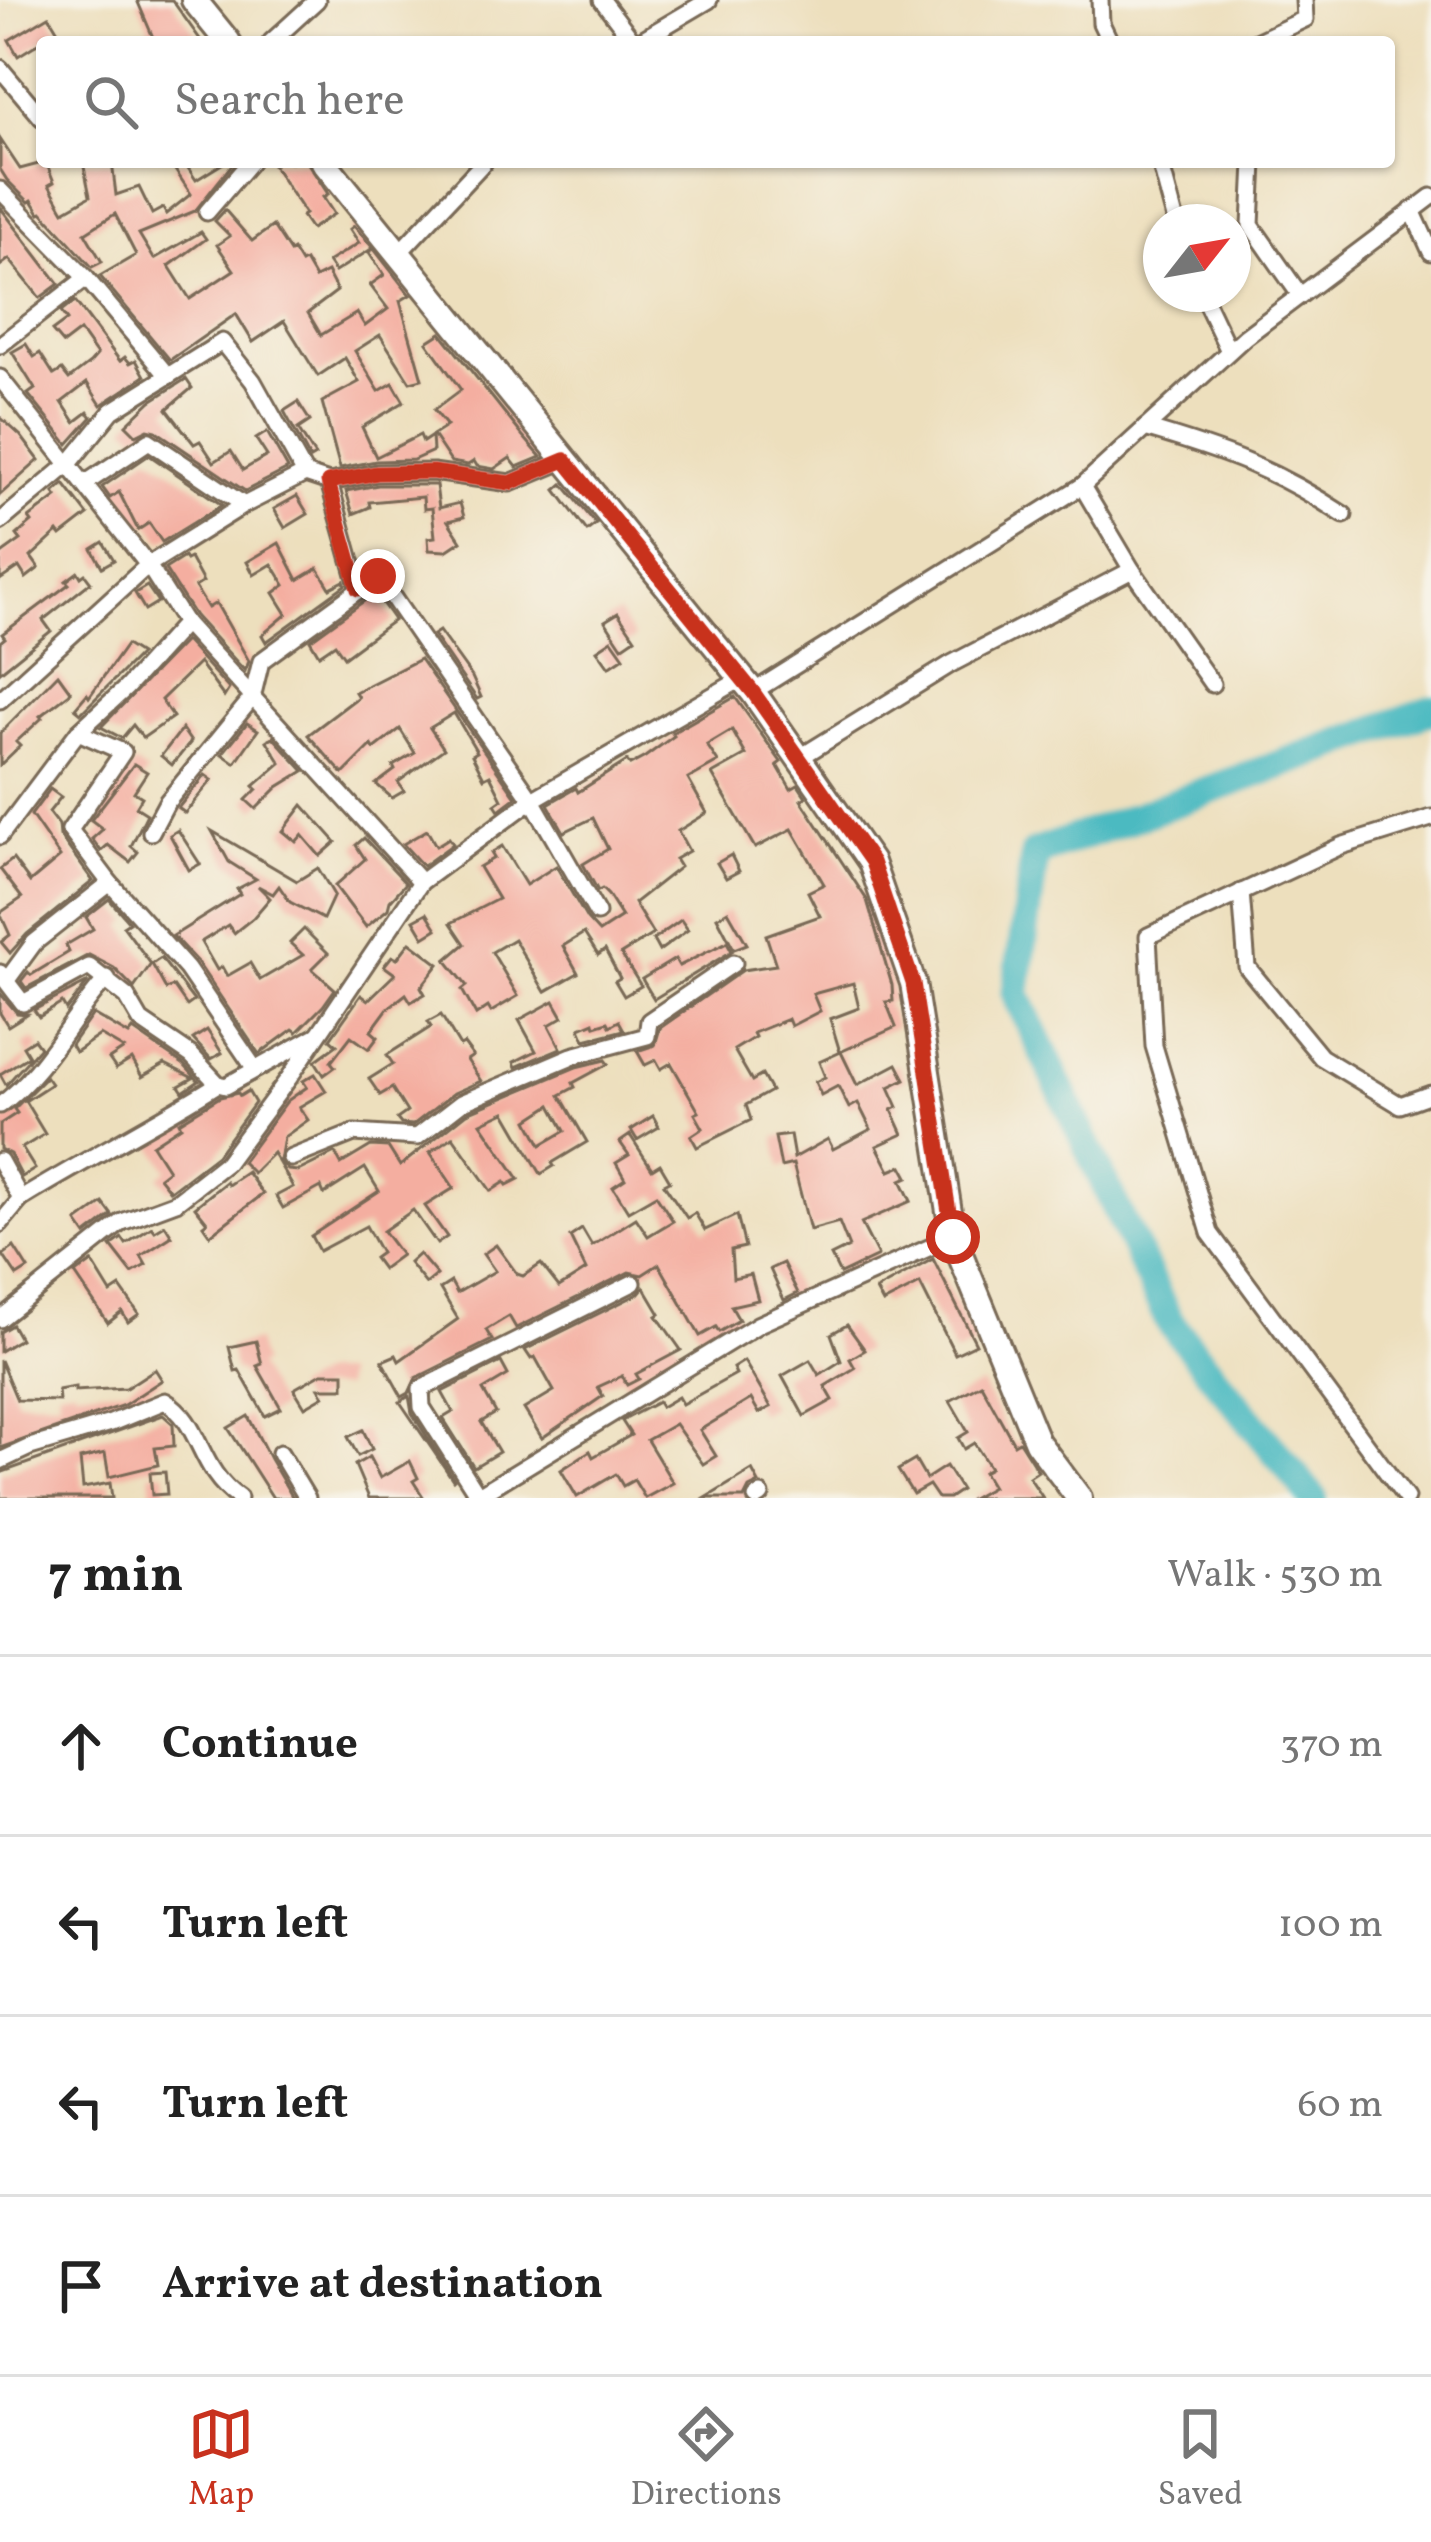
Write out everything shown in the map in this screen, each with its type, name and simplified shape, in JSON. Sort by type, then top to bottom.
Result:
[{"type":"main road","points":[[194,0],[223,36]]},
{"type":"main road","points":[[329,168],[748,685],[872,862],[913,983],[953,1237],[1037,1442],[1078,1498]]},
{"type":"street","points":[[278,36],[317,0]]},
{"type":"street","points":[[602,0],[631,36]]},
{"type":"street","points":[[646,36],[709,0]]},
{"type":"street","points":[[1100,0],[1107,36]]},
{"type":"street","points":[[1269,36],[1305,19],[1304,0]]},
{"type":"street","points":[[0,68],[36,111]]},
{"type":"street","points":[[207,212],[245,168]]},
{"type":"street","points":[[398,254],[478,168]]},
{"type":"street","points":[[1162,168],[1171,204]]},
{"type":"street","points":[[1254,168],[1251,226],[1300,295]]},
{"type":"street","points":[[0,190],[86,278],[168,376]]},
{"type":"street","points":[[0,1319],[122,1222],[176,1202],[226,1163],[422,882],[532,800],[748,685],[1082,486],[1229,351],[1431,197]]},
{"type":"street","points":[[1412,210],[1431,252]]},
{"type":"street","points":[[0,345],[86,278]]},
{"type":"street","points":[[1211,312],[1229,351]]},
{"type":"street","points":[[0,523],[69,464],[112,411],[222,341],[253,382],[305,474],[328,482],[377,473],[433,472],[510,483],[565,460]]},
{"type":"street","points":[[0,378],[148,565],[184,623],[422,882]]},
{"type":"street","points":[[1145,428],[1224,451],[1290,479],[1344,515]]},
{"type":"street","points":[[86,483],[149,441],[244,505]]},
{"type":"street","points":[[0,700],[148,565],[244,505],[305,474]]},
{"type":"street","points":[[328,482],[358,589]]},
{"type":"street","points":[[1082,486],[1132,570],[1212,684]]},
{"type":"street","points":[[799,758],[951,664],[1132,570]]},
{"type":"street","points":[[151,832],[167,802],[252,698],[261,661],[378,576],[532,800],[597,913]]},
{"type":"street","points":[[0,836],[78,731],[126,688],[184,623]]},
{"type":"street","points":[[78,731],[123,752],[70,830],[187,969],[255,1069]]},
{"type":"street","points":[[1406,1498],[1210,1233],[1154,1046],[1148,936],[1341,846],[1431,818]]},
{"type":"street","points":[[110,883],[34,943],[3,976],[23,1003],[89,967],[127,998],[141,1021],[226,1086],[319,1035]]},
{"type":"street","points":[[1241,892],[1246,967],[1321,1058],[1400,1105],[1431,1094]]},
{"type":"street","points":[[291,1158],[354,1133],[417,1137],[461,1103],[572,1056],[647,1036],[649,1021],[734,963]]},
{"type":"street","points":[[0,1105],[107,978]]},
{"type":"street","points":[[0,1224],[20,1199],[218,1084]]},
{"type":"street","points":[[0,1161],[20,1199]]},
{"type":"street","points":[[633,1283],[422,1389],[422,1407],[476,1496],[760,1324],[953,1237]]},
{"type":"street","points":[[0,1461],[165,1401],[181,1410],[217,1483],[239,1498]]},
{"type":"street","points":[[280,1453],[308,1498]]},
{"type":"building","points":[[137,0],[172,0],[198,36],[152,36]]},
{"type":"building","points":[[49,16],[58,31],[36,36],[36,45],[18,56],[9,40]]},
{"type":"building","points":[[0,139],[20,169],[36,165],[48,168],[54,182],[49,185],[64,211],[90,196],[84,168],[113,168],[116,195],[139,187],[152,214],[163,208],[166,214],[191,194],[174,168],[188,168],[196,180],[215,168],[229,168],[195,211],[139,234],[154,259],[201,232],[206,239],[169,266],[190,299],[234,270],[217,245],[230,236],[215,221],[225,210],[252,241],[273,226],[315,278],[327,272],[337,291],[308,313],[321,335],[357,313],[365,326],[388,309],[370,285],[384,275],[369,252],[374,249],[410,295],[400,301],[422,379],[410,382],[380,335],[355,351],[379,391],[393,383],[404,402],[362,427],[376,457],[420,435],[423,442],[432,436],[433,451],[413,460],[340,468],[322,402],[359,382],[345,358],[318,376],[284,321],[253,342],[236,314],[170,360],[100,276],[136,255],[115,214],[85,233],[102,262],[92,267],[0,169]]},
{"type":"building","points":[[275,168],[311,168],[328,194],[323,197],[334,214],[311,229]]},
{"type":"building","points":[[0,207],[59,284],[40,298],[9,259],[0,266]]},
{"type":"building","points":[[354,226],[373,248],[335,272],[328,262],[359,243],[350,229]]},
{"type":"building","points":[[75,301],[120,361],[125,357],[130,363],[136,360],[145,376],[101,405],[87,383],[62,402],[75,422],[88,412],[92,417],[68,444],[28,394],[35,389],[12,352],[26,344],[34,357],[40,353],[54,375],[62,370],[69,379],[90,363],[97,355],[80,331],[63,344],[52,331],[67,320],[61,312]]},
{"type":"building","points":[[441,333],[541,457],[517,467],[510,458],[494,469],[474,461],[468,465],[451,462],[433,435],[447,426],[434,410],[461,390],[427,342]]},
{"type":"building","points":[[186,379],[192,388],[167,409],[214,462],[231,451],[243,470],[267,456],[256,439],[267,432],[288,469],[245,491],[156,431],[136,435],[126,425],[151,401]]},
{"type":"building","points":[[298,402],[310,421],[298,429],[315,456],[310,459],[284,411]]},
{"type":"building","points":[[0,417],[39,460],[0,495]]},
{"type":"building","points":[[149,455],[222,505],[162,542],[149,523],[138,530],[119,492],[110,498],[102,487]]},
{"type":"building","points":[[64,484],[88,515],[61,536],[58,532],[31,557],[39,568],[26,578],[19,567],[0,580],[0,555],[21,540],[17,535],[32,522],[29,518],[57,497],[54,493]]},
{"type":"building","points":[[563,484],[596,524],[587,531],[556,490]]},
{"type":"building","points":[[378,485],[436,485],[439,508],[460,503],[464,517],[448,521],[461,541],[446,551],[429,550],[428,538],[435,537],[432,508],[424,509],[423,497],[369,502],[370,507],[353,514],[346,491]]},
{"type":"building","points":[[297,496],[308,514],[285,528],[274,509]]},
{"type":"building","points":[[103,542],[114,560],[102,567],[92,549]]},
{"type":"building","points":[[279,543],[298,580],[318,568],[330,588],[344,581],[345,585],[266,642],[262,635],[287,614],[274,593],[285,585],[272,564],[254,575],[247,562]]},
{"type":"building","points":[[190,558],[203,582],[195,587],[208,608],[216,603],[249,661],[245,671],[195,616],[165,569]]},
{"type":"building","points":[[78,572],[91,582],[43,620],[51,631],[0,672],[2,634],[69,584],[66,581]]},
{"type":"building","points":[[147,586],[158,602],[145,610],[135,593]]},
{"type":"building","points":[[375,593],[394,620],[344,657],[335,644],[319,655],[310,640]]},
{"type":"building","points":[[618,613],[635,638],[622,647],[605,621]]},
{"type":"building","points":[[439,631],[481,697],[477,699],[433,635]]},
{"type":"building","points":[[612,640],[624,657],[609,667],[597,650]]},
{"type":"building","points":[[185,641],[229,689],[224,697],[199,663],[161,700],[173,717],[143,738],[133,725],[122,738],[101,727]]},
{"type":"building","points":[[126,645],[140,654],[81,713],[75,708],[87,694],[89,697]]},
{"type":"building","points":[[420,659],[516,797],[499,810],[495,804],[502,799],[490,775],[484,778],[472,755],[477,752],[454,713],[430,728],[444,749],[398,782],[404,791],[392,798],[376,784],[415,753],[400,729],[374,749],[372,745],[343,774],[308,735],[358,697],[355,692]]},
{"type":"building","points":[[58,674],[71,692],[40,716],[0,765],[0,733]]},
{"type":"building","points":[[735,697],[781,762],[777,765],[791,789],[798,785],[806,797],[801,800],[867,900],[892,985],[893,1001],[886,1002],[896,1027],[840,1052],[830,1019],[859,1008],[853,983],[813,994],[820,1011],[791,1026],[788,1019],[753,1033],[755,1037],[734,1050],[752,1081],[762,1075],[771,1091],[746,1105],[751,1120],[697,1147],[691,1136],[703,1128],[695,1114],[699,1112],[671,1063],[661,1069],[656,1060],[645,1065],[637,1051],[655,1045],[660,1028],[743,970],[776,965],[766,935],[820,916],[808,892],[824,884],[792,829],[755,848],[712,774],[746,755],[732,730],[707,745],[718,762],[688,779],[707,813],[678,831],[689,851],[675,859],[680,867],[634,903],[653,934],[621,954],[641,986],[624,996],[605,950],[598,955],[584,933],[563,946],[578,973],[545,992],[514,939],[492,952],[518,996],[476,1015],[462,990],[467,986],[446,960],[465,944],[451,923],[498,899],[479,867],[502,846],[526,885],[556,866],[599,932],[622,917],[608,895],[598,891],[583,864],[608,849],[593,818],[564,832],[548,804],[576,788],[578,792],[627,761],[630,765],[645,757],[672,733]]},
{"type":"building","points":[[247,723],[258,730],[235,763],[222,754]]},
{"type":"building","points":[[182,729],[191,742],[172,765],[161,756]]},
{"type":"building","points":[[273,737],[304,771],[256,809],[246,800],[257,789],[254,786],[281,763],[267,741]]},
{"type":"building","points":[[134,764],[147,772],[134,792],[142,797],[136,807],[147,814],[131,846],[138,852],[130,862],[108,845],[101,851],[92,839],[103,829],[91,820]]},
{"type":"building","points":[[205,775],[212,780],[185,813],[178,808]]},
{"type":"building","points":[[50,789],[61,797],[49,812],[59,825],[60,836],[93,881],[10,953],[1,942],[10,935],[0,913],[22,898],[0,869],[13,859],[30,882],[60,857],[31,815]]},
{"type":"building","points":[[303,805],[336,842],[320,856],[302,835],[296,842],[283,831]]},
{"type":"building","points":[[178,830],[200,864],[189,870],[170,835]]},
{"type":"building","points":[[427,830],[436,846],[449,838],[453,844],[423,866],[403,844]]},
{"type":"building","points":[[212,831],[297,881],[318,868],[334,895],[323,919],[290,902],[279,886],[273,894],[258,886],[270,898],[253,918],[234,933],[228,925],[201,942],[217,970],[222,967],[227,976],[250,963],[260,980],[303,955],[290,943],[304,929],[328,953],[312,969],[335,989],[297,1032],[293,1029],[259,1054],[197,962],[173,936],[256,879],[229,862]]},
{"type":"building","points":[[364,838],[406,883],[388,909],[366,927],[335,886],[365,859],[356,845]]},
{"type":"building","points":[[731,855],[739,871],[726,878],[717,863]]},
{"type":"building","points":[[109,899],[129,922],[123,926],[151,964],[134,988],[114,968],[89,955],[26,988],[21,981],[28,972],[31,975],[69,952],[66,945],[93,929],[86,917]]},
{"type":"building","points":[[728,911],[747,944],[734,949],[717,917]]},
{"type":"building","points":[[427,913],[437,929],[424,937],[414,920]]},
{"type":"building","points":[[681,920],[688,930],[659,951],[653,940]]},
{"type":"building","points":[[410,942],[439,964],[421,987],[425,994],[411,1002],[406,994],[388,1008],[371,1031],[378,1037],[369,1049],[351,1036],[331,1062],[335,1067],[324,1075],[315,1061],[337,1045],[330,1039],[361,995],[368,1000],[395,974],[384,966],[392,956],[397,959]]},
{"type":"building","points":[[727,942],[732,951],[654,999],[642,979],[675,959],[679,966]]},
{"type":"building","points":[[161,958],[194,1001],[187,1006],[173,986],[166,989],[152,964]]},
{"type":"building","points":[[88,982],[66,1010],[62,1003],[39,1017],[34,1010]]},
{"type":"building","points":[[0,993],[17,1013],[27,1014],[8,1026],[0,1013]]},
{"type":"building","points":[[554,1001],[563,1017],[549,1025],[561,1048],[516,1067],[514,1062],[536,1051],[519,1020]]},
{"type":"building","points":[[93,1014],[129,1035],[133,1030],[183,1064],[199,1081],[183,1092],[179,1086],[193,1078],[165,1064],[142,1077],[132,1059],[116,1069],[109,1059],[124,1049],[100,1035],[75,1052],[71,1045]]},
{"type":"building","points":[[441,1015],[460,1046],[464,1044],[473,1056],[467,1060],[481,1081],[454,1093],[413,1125],[401,1124],[397,1119],[407,1112],[392,1088],[380,1095],[369,1079],[393,1064],[387,1055],[431,1027],[428,1022]]},
{"type":"building","points":[[619,1021],[624,1030],[585,1040],[580,1028],[594,1022],[595,1026],[608,1022],[610,1026]]},
{"type":"building","points":[[207,1030],[222,1053],[211,1059],[193,1039]]},
{"type":"building","points":[[34,1039],[40,1047],[6,1085],[0,1074],[29,1056],[23,1046]]},
{"type":"building","points":[[841,1052],[857,1085],[897,1064],[905,1079],[889,1087],[898,1107],[892,1110],[903,1134],[877,1146],[890,1171],[902,1166],[908,1177],[901,1180],[911,1201],[861,1223],[878,1256],[840,1274],[831,1256],[849,1247],[839,1222],[810,1230],[793,1164],[781,1167],[775,1137],[790,1135],[794,1158],[828,1139],[833,1149],[871,1129],[858,1103],[849,1108],[838,1086],[821,1095],[815,1082],[825,1077],[819,1062]]},
{"type":"building","points":[[605,1060],[608,1064],[560,1095],[587,1142],[541,1174],[505,1112],[481,1123],[519,1179],[491,1191],[453,1137],[430,1152],[454,1188],[425,1206],[447,1237],[437,1244],[413,1210],[383,1231],[401,1255],[382,1269],[374,1258],[381,1253],[366,1226],[319,1251],[311,1236],[379,1191],[365,1168],[324,1194],[321,1187],[283,1208],[276,1196],[293,1187],[273,1153],[253,1173],[242,1162],[287,1101],[307,1087],[303,1081],[315,1074],[326,1091],[299,1107],[308,1120],[284,1137],[280,1161],[288,1170],[298,1171],[335,1153],[341,1164],[371,1146],[388,1147],[400,1166],[467,1113],[576,1067]],"holes":[[[551,1105],[565,1131],[541,1145],[528,1120]]]},
{"type":"building","points":[[46,1077],[51,1084],[25,1101],[45,1134],[22,1148],[35,1169],[22,1177],[10,1154],[0,1149],[0,1124],[17,1113],[14,1109]]},
{"type":"building","points":[[248,1091],[255,1103],[217,1155],[170,1191],[159,1177],[168,1170],[152,1145],[220,1097]]},
{"type":"building","points":[[653,1116],[659,1127],[637,1140],[631,1130]]},
{"type":"building","points":[[630,1135],[652,1169],[660,1164],[670,1181],[664,1184],[687,1218],[695,1213],[705,1230],[737,1215],[745,1247],[731,1250],[733,1278],[751,1274],[758,1300],[731,1306],[739,1320],[700,1336],[659,1264],[642,1275],[629,1272],[516,1328],[509,1316],[486,1330],[492,1340],[416,1378],[402,1397],[382,1361],[396,1355],[399,1361],[458,1319],[440,1289],[451,1282],[457,1293],[495,1271],[483,1254],[496,1245],[517,1274],[523,1276],[541,1264],[559,1287],[586,1270],[570,1237],[582,1229],[592,1246],[636,1218],[648,1236],[673,1221],[656,1195],[628,1211],[613,1187],[625,1179],[616,1163],[629,1155],[620,1142]]},
{"type":"building","points":[[247,1172],[263,1194],[210,1235],[195,1207]]},
{"type":"building","points":[[103,1203],[112,1215],[86,1235],[77,1222]]},
{"type":"building","points":[[165,1225],[172,1236],[141,1256],[146,1265],[132,1273],[111,1246]]},
{"type":"building","points":[[14,1247],[28,1269],[17,1276],[3,1255]]},
{"type":"building","points":[[419,1254],[437,1275],[426,1284],[409,1263]]},
{"type":"building","points":[[933,1259],[976,1344],[955,1354],[920,1284],[883,1303],[876,1290]]},
{"type":"building","points":[[92,1262],[111,1293],[120,1287],[139,1314],[128,1322],[122,1312],[108,1323],[75,1274]]},
{"type":"building","points":[[783,1263],[798,1293],[784,1300],[770,1269]]},
{"type":"building","points":[[644,1287],[681,1350],[636,1374],[639,1379],[627,1385],[622,1376],[598,1387],[603,1396],[542,1438],[524,1409],[554,1391],[535,1357],[531,1359],[525,1350]]},
{"type":"building","points":[[12,1325],[20,1339],[0,1351],[0,1332]]},
{"type":"building","points":[[847,1325],[865,1350],[850,1359],[855,1368],[825,1386],[833,1400],[804,1416],[782,1376],[810,1360],[819,1375],[841,1361],[831,1334]]},
{"type":"building","points":[[256,1341],[262,1364],[257,1366],[281,1408],[265,1416],[239,1370],[235,1371],[229,1347]]},
{"type":"building","points":[[0,1360],[17,1400],[59,1401],[58,1390],[75,1387],[75,1391],[126,1388],[155,1369],[162,1380],[124,1405],[0,1448]]},
{"type":"building","points":[[744,1361],[771,1407],[759,1413],[751,1399],[700,1430],[716,1456],[703,1464],[675,1424],[647,1440],[673,1483],[645,1498],[634,1480],[623,1486],[616,1474],[577,1497],[561,1470],[590,1451],[593,1457],[631,1435],[622,1421],[658,1402],[661,1407],[678,1397],[682,1404],[736,1374],[733,1368]]},
{"type":"building","points":[[501,1362],[508,1375],[483,1390],[496,1413],[481,1422],[499,1452],[474,1467],[443,1418],[453,1412],[442,1392]]},
{"type":"building","points":[[322,1373],[344,1373],[344,1388],[319,1388],[324,1396],[305,1407],[294,1389]]},
{"type":"building","points":[[981,1384],[1014,1444],[1019,1441],[1038,1471],[1029,1477],[1043,1498],[973,1498],[992,1487],[983,1472],[990,1468],[974,1443],[964,1449],[958,1438],[968,1432],[950,1401]]},
{"type":"building","points":[[409,1396],[412,1413],[453,1480],[400,1402]]},
{"type":"building","points":[[163,1415],[173,1424],[174,1446],[155,1448],[158,1465],[109,1477],[105,1453],[80,1459],[83,1488],[110,1483],[112,1498],[0,1498],[0,1473]]},
{"type":"building","points":[[248,1416],[293,1498],[273,1498],[228,1428]]},
{"type":"building","points":[[363,1430],[372,1449],[358,1456],[348,1437]]},
{"type":"building","points":[[369,1457],[380,1478],[410,1461],[418,1478],[413,1481],[424,1498],[369,1498],[355,1465]]},
{"type":"building","points":[[915,1460],[926,1479],[946,1466],[961,1490],[949,1498],[938,1498],[929,1485],[913,1494],[898,1470]]},
{"type":"building","points":[[752,1470],[759,1483],[744,1498],[706,1498]]},
{"type":"building","points":[[165,1472],[167,1494],[152,1495],[150,1473]]},
{"type":"waterway","points":[[1313,1498],[1169,1321],[1016,994],[1035,853],[1431,710]]},
{"type":"route","points":[[378,576],[358,589],[328,482],[377,473],[433,472],[510,483],[565,460],[753,692],[872,862],[913,983],[953,1237]]}]
